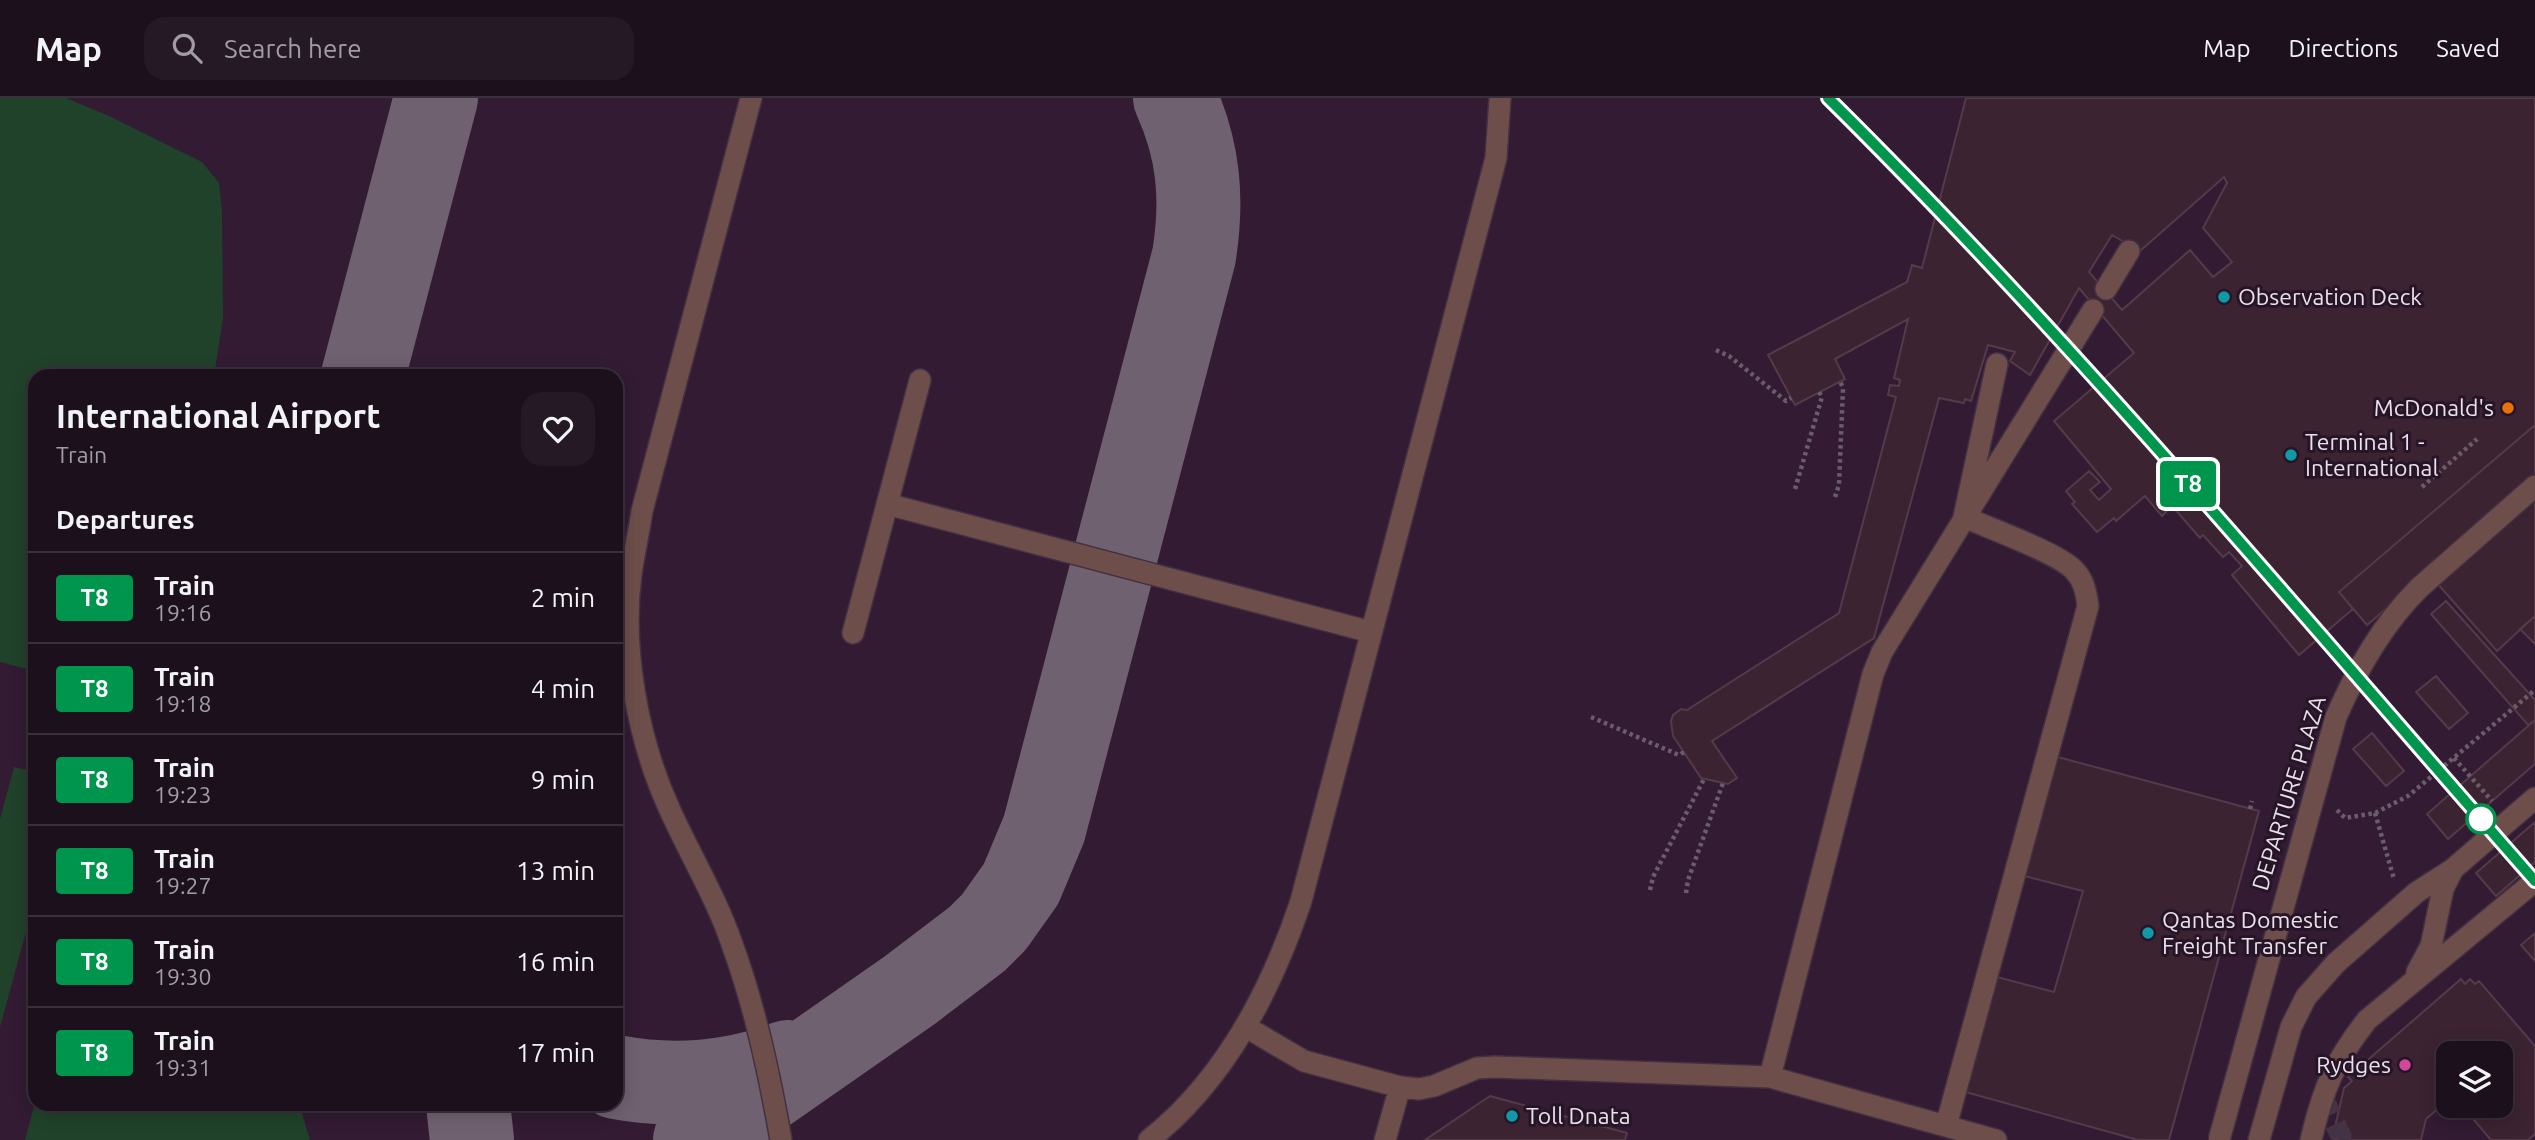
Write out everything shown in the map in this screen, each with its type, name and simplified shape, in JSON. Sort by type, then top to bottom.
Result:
[{"type":"street","points":[[751,98],[642,511],[631,576],[629,637],[634,692],[648,751],[667,805],[731,940],[752,1003],[781,1140]]},
{"type":"street","points":[[1149,1140],[1181,1111],[1203,1086],[1246,1027],[1273,976],[1301,901],[1496,158],[1500,98]]},
{"type":"street","points":[[2106,289],[2129,251]]},
{"type":"street","points":[[1770,1077],[1873,674],[1882,652],[2093,310]]},
{"type":"street","points":[[1964,517],[1997,364]]},
{"type":"street","points":[[853,633],[920,380]]},
{"type":"street","name":"DEPARTURE PLAZA","points":[[2219,1140],[2329,737],[2348,689],[2379,636],[2406,601],[2535,486]]},
{"type":"street","points":[[887,503],[1371,632]]},
{"type":"street","points":[[1946,1126],[2088,606],[2086,592],[2074,569],[2059,558],[1964,517]]},
{"type":"street","points":[[2259,1140],[2291,1027],[2306,997],[2336,963],[2417,892],[2453,869],[2535,798]]},
{"type":"street","points":[[2413,980],[2431,946],[2443,889],[2453,869]]},
{"type":"street","points":[[2311,1140],[2322,1096],[2347,1045],[2367,1020],[2535,881]]},
{"type":"street","points":[[1246,1027],[1304,1061],[1400,1087],[1419,1089],[1434,1086],[1478,1068],[1495,1067],[1770,1077],[1996,1140]]},
{"type":"street","points":[[1385,1140],[1400,1087]]},
{"type":"path","points":[[1716,350],[1729,356],[1786,401],[1791,398]]},
{"type":"path","points":[[1835,497],[1839,485],[1843,388],[1840,381]]},
{"type":"path","points":[[1795,489],[1822,397],[1819,392]]},
{"type":"path","points":[[2422,487],[2477,439]]},
{"type":"path","points":[[2337,809],[2345,818],[2375,813],[2409,796],[2535,690]]},
{"type":"path","points":[[1591,717],[1679,755],[1684,752]]},
{"type":"path","points":[[2454,758],[2498,807]]},
{"type":"path","points":[[1650,890],[1653,877],[1704,779]]},
{"type":"path","points":[[1686,893],[1688,880],[1723,783]]},
{"type":"path","points":[[2250,809],[2252,802]]},
{"type":"path","points":[[2375,813],[2396,886],[2409,900]]},
{"type":"shaded area","points":[[0,98],[2535,98],[2535,1140],[0,1140]]},
{"type":"green space","points":[[0,98],[66,98],[202,162],[219,183],[222,212],[223,318],[215,369],[28,369],[28,669],[0,662]]},
{"type":"green space","points":[[14,767],[28,770],[28,925],[0,1027],[0,819]]},
{"type":"green space","points":[[33,1111],[301,1111],[310,1140],[25,1140]]},
{"type":"building","name":"Terminal 1 - International","points":[[1966,98],[2535,98],[2535,425],[2339,592],[2353,609],[2299,655],[2232,575],[2242,566],[2229,552],[2223,557],[2203,535],[2200,538],[2172,506],[2162,516],[2145,496],[2116,521],[2114,518],[2097,532],[2072,504],[2075,502],[2066,491],[2089,471],[2100,482],[2090,490],[2099,500],[2111,489],[2054,421],[2134,353],[2079,288],[2030,375],[2010,361],[2015,352],[1988,345],[1971,401],[1965,399],[1964,403],[1939,398],[1874,638],[1712,741],[1737,778],[1728,784],[1701,778],[1673,736],[1673,715],[1681,709],[1687,710],[1839,613],[1896,397],[1888,395],[1890,385],[1899,386],[1900,380],[1894,378],[1908,319],[1835,359],[1845,379],[1795,405],[1768,355],[1907,282],[1912,265],[1922,268]],"holes":[[[2224,177],[2227,183],[2203,228],[2232,262],[2213,277],[2190,250],[2122,310],[2089,272],[2112,235],[2140,251]]]},
{"type":"building","points":[[2535,425],[2535,616],[2497,651],[2428,573],[2367,625],[2339,592]]},
{"type":"building","points":[[2446,601],[2535,700],[2535,720],[2528,725],[2431,614]]},
{"type":"building","points":[[2535,616],[2535,644],[2520,629]]},
{"type":"building","points":[[2436,676],[2468,713],[2449,729],[2416,692]]},
{"type":"building","points":[[2535,720],[2535,764],[2448,839],[2427,814]]},
{"type":"building","points":[[2372,733],[2404,771],[2386,786],[2353,749]]},
{"type":"building","name":"Qantas Domestic Freight Transfer","points":[[2054,756],[2259,811],[2169,1140],[2138,1140],[1962,1091],[1993,976],[2054,992],[2083,891],[2024,876]]},
{"type":"building","points":[[2535,822],[2535,862],[2496,896],[2476,873]]},
{"type":"building","points":[[2535,933],[2535,961],[2521,945]]},
{"type":"building","name":"Rydges","points":[[2461,979],[2465,984],[2470,979],[2475,984],[2479,981],[2535,1046],[2535,1134],[2528,1140],[2491,1140],[2472,1118],[2513,1118],[2513,1041],[2436,1041],[2436,1110],[2426,1119],[2421,1140],[2332,1140],[2344,1088],[2352,1081],[2348,1077]]},
{"type":"building","name":"Toll Dnata","points":[[1490,1096],[1627,1133],[1625,1140],[1425,1140]]},
{"type":"taxiway","points":[[365,369],[436,98]]},
{"type":"taxiway","points":[[695,1140],[910,990],[977,939],[994,922],[1021,884],[1044,829],[1194,256],[1198,215],[1197,176],[1189,137],[1175,98]]},
{"type":"taxiway","points":[[623,1078],[659,1082],[703,1082],[746,1075],[788,1062]]},
{"type":"taxiway","points":[[469,1111],[472,1140]]},
{"type":"tunnel","points":[[2322,1096],[2341,1136],[2340,1140]]},
{"type":"train","name":"T8","points":[[1828,98],[1909,178],[2047,327],[2207,505],[2535,881]]},
{"type":"place","name":"Observation Deck","points":[[2224,297]]},
{"type":"place","name":"McDonald's","points":[[2508,408]]},
{"type":"place","name":"Terminal 1 - International","points":[[2291,455]]},
{"type":"place","name":"Qantas Domestic Freight Transfer","points":[[2148,933]]},
{"type":"place","name":"Rydges","points":[[2405,1065]]},
{"type":"place","name":"Toll Dnata","points":[[1512,1116]]}]
